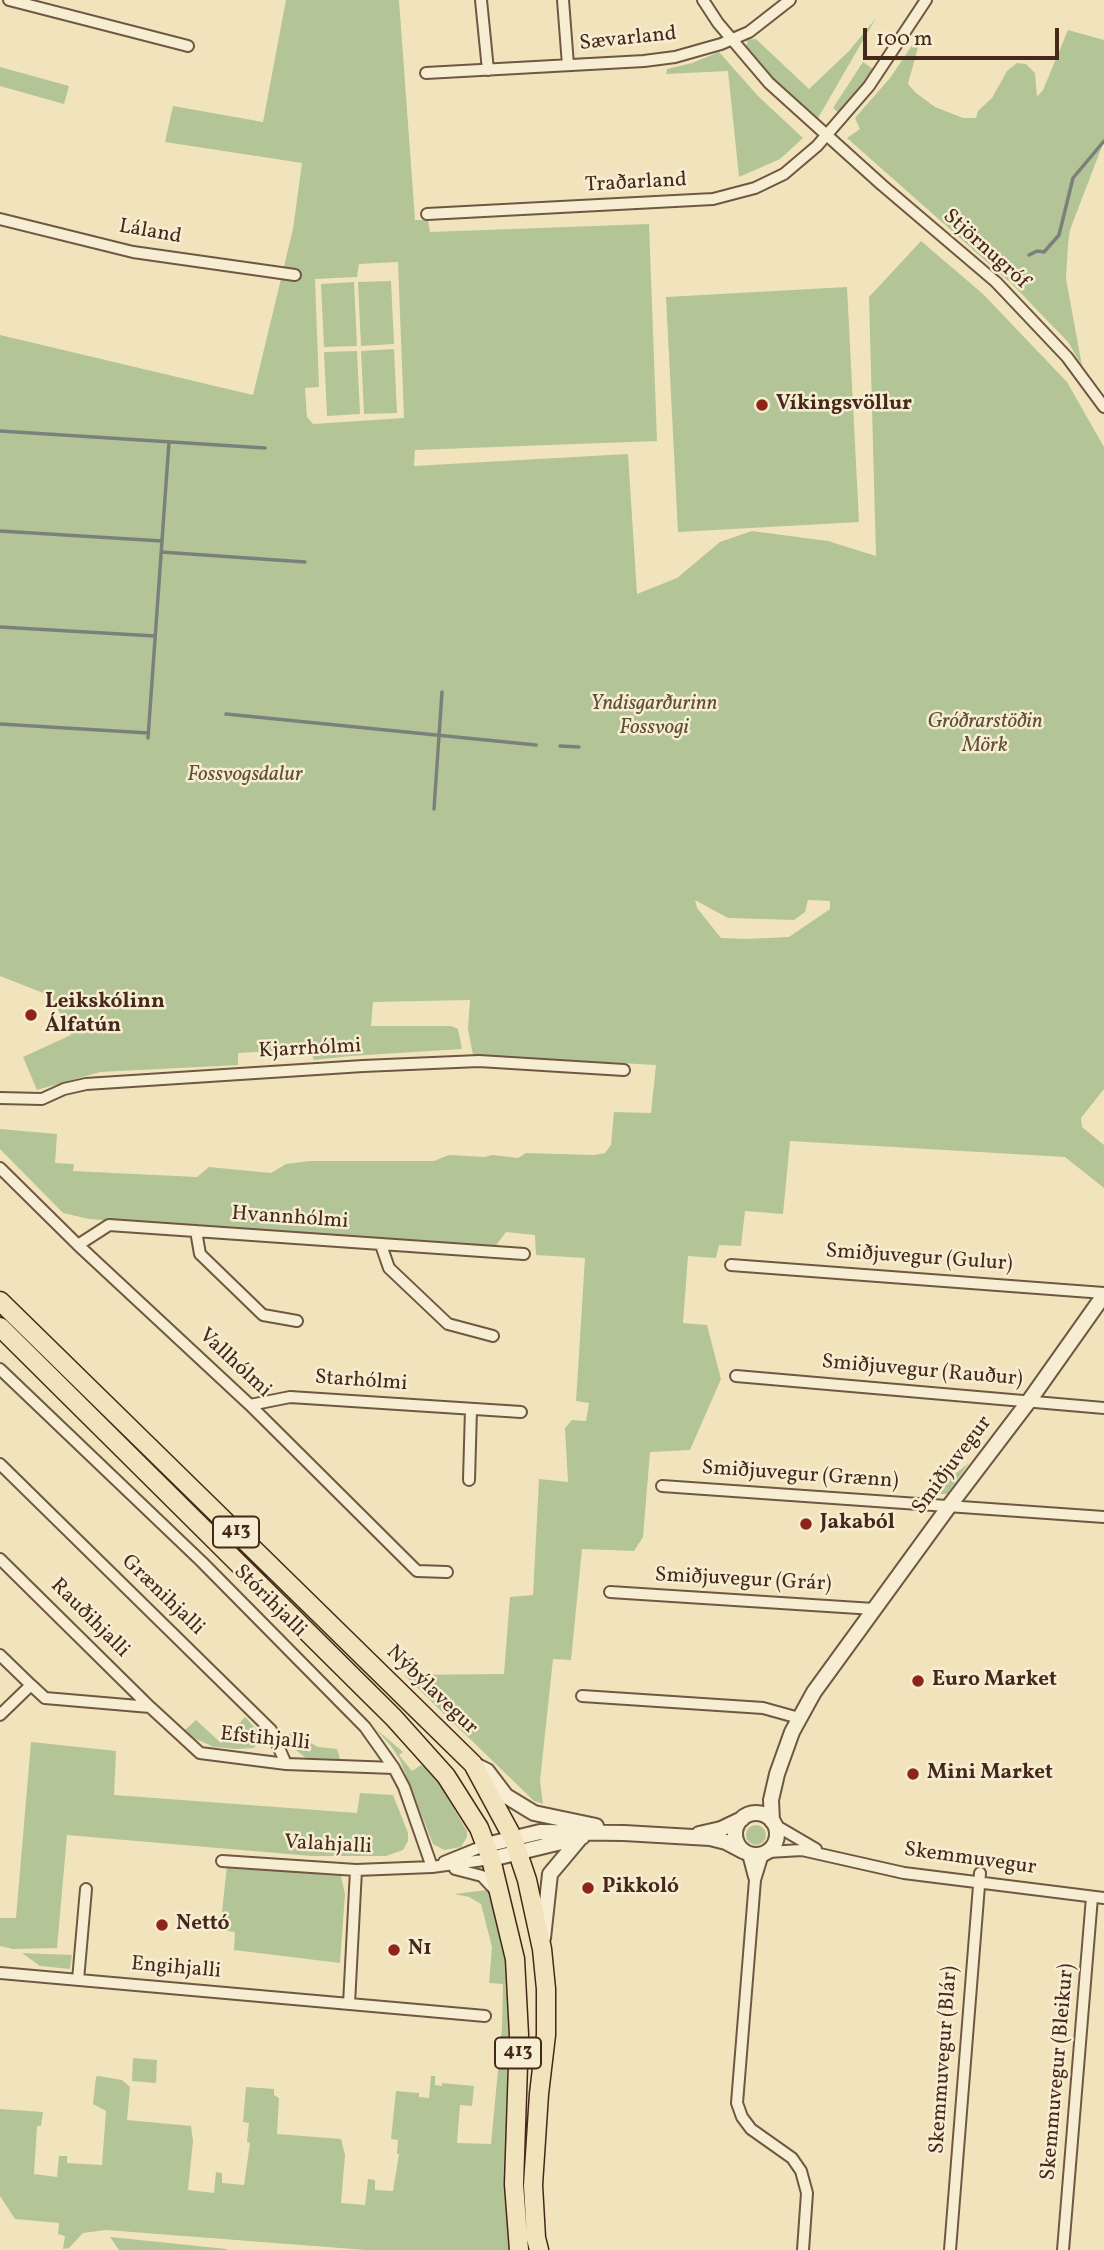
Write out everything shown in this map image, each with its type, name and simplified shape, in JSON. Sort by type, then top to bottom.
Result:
[{"type":"main road","name":"Nýbýlavegur","points":[[0,1301],[472,1764],[516,1845],[530,1891],[542,1950],[546,1989],[546,2035],[533,2185],[539,2250]]},
{"type":"main road","name":"413","points":[[0,1327],[394,1718],[446,1776],[480,1828],[516,1959],[519,2035],[514,2185],[519,2250]]},
{"type":"street","points":[[9,0],[188,46]]},
{"type":"street","points":[[481,0],[488,70]]},
{"type":"street","name":"Sævarland","points":[[563,0],[568,65]]},
{"type":"street","name":"Stjörnugróf","points":[[703,0],[731,40],[769,83],[996,282],[1067,357],[1104,407]]},
{"type":"street","name":"Sævarland","points":[[426,73],[675,57],[749,32],[790,0]]},
{"type":"street","points":[[826,135],[869,86],[926,0]]},
{"type":"street","name":"Traðarland","points":[[427,214],[727,197],[755,188],[784,174],[809,154],[826,135]]},
{"type":"street","name":"Láland","points":[[0,219],[134,252],[295,275]]},
{"type":"street","name":"Kjarrhólmi","points":[[0,1098],[42,1098],[86,1084],[354,1066],[479,1061],[624,1070]]},
{"type":"street","name":"Vallhólmi","points":[[0,1168],[78,1245],[250,1405],[417,1571],[447,1572]]},
{"type":"street","name":"Hvannhólmi","points":[[78,1245],[109,1225],[524,1254]]},
{"type":"street","points":[[196,1231],[200,1254],[263,1315],[297,1321]]},
{"type":"street","points":[[381,1245],[389,1268],[448,1324],[494,1336]]},
{"type":"street","name":"Smiðjuvegur (Gulur)","points":[[731,1265],[1104,1294]]},
{"type":"street","name":"Smiðjuvegur","points":[[747,1816],[764,1799],[799,1718],[841,1654],[1029,1401],[1104,1294]]},
{"type":"street","name":"Stórihjalli","points":[[0,1369],[230,1591],[365,1727],[404,1787],[432,1867]]},
{"type":"street","name":"Smiðjuvegur (Rauður)","points":[[736,1376],[1104,1408]]},
{"type":"street","name":"Starhólmi","points":[[250,1405],[290,1397],[521,1412]]},
{"type":"street","points":[[470,1480],[471,1409]]},
{"type":"street","name":"Grænihjalli","points":[[0,1464],[271,1730],[286,1764]]},
{"type":"street","name":"Smiðjuvegur (Grænn)","points":[[662,1486],[1104,1517]]},
{"type":"street","name":"Rauðihjalli","points":[[0,1559],[150,1707]]},
{"type":"street","name":"Smiðjuvegur (Grár)","points":[[610,1592],[874,1609]]},
{"type":"street","points":[[0,1654],[45,1698],[150,1707]]},
{"type":"street","points":[[0,1715],[31,1685]]},
{"type":"street","points":[[582,1696],[763,1708],[799,1718]]},
{"type":"street","name":"Efstihjalli","points":[[150,1707],[200,1753],[286,1764],[394,1768]]},
{"type":"street","points":[[472,1764],[487,1771],[506,1796],[534,1813],[624,1833]]},
{"type":"street","name":"Smiðjuvegur","points":[[774,1823],[771,1800],[777,1774]]},
{"type":"street","points":[[763,1815],[774,1823],[777,1837],[756,1853],[739,1846],[736,1828],[747,1816],[763,1815]]},
{"type":"street","name":"Skemmuvegur","points":[[690,1835],[722,1829],[747,1816]]},
{"type":"street","name":"Skemmuvegur","points":[[774,1823],[790,1836],[831,1856]]},
{"type":"street","name":"Skemmuvegur","points":[[516,1845],[540,1832],[690,1835],[726,1842],[756,1853],[802,1850],[904,1874],[979,1879],[1098,1898]]},
{"type":"street","name":"Skemmuvegur","points":[[516,1845],[597,1833]]},
{"type":"street","points":[[542,1950],[550,1874],[580,1837]]},
{"type":"street","name":"Valahjalli","points":[[222,1861],[356,1870],[432,1867],[516,1845]]},
{"type":"street","points":[[756,1853],[737,2103],[742,2117],[751,2129],[792,2158],[801,2171],[807,2193],[803,2250]]},
{"type":"street","points":[[432,1867],[464,1870],[482,1876],[495,1889],[502,1902]]},
{"type":"street","points":[[349,2004],[356,1870]]},
{"type":"street","name":"Skemmuvegur (Blár)","points":[[950,2250],[979,1879]]},
{"type":"street","points":[[78,1980],[86,1889]]},
{"type":"street","name":"Skemmuvegur (Bleikur)","points":[[1063,2250],[1098,1898]]},
{"type":"street","name":"Engihjalli","points":[[0,1973],[485,2017]]},
{"type":"green space","points":[[286,0],[399,0],[415,220],[428,220],[430,232],[649,224],[657,441],[415,450],[414,466],[628,454],[637,594],[677,578],[720,542],[752,531],[828,541],[876,556],[869,297],[921,241],[983,294],[1067,382],[1104,447],[1104,1089],[1081,1118],[1082,1127],[1104,1145],[1104,1188],[1065,1157],[790,1141],[783,1214],[745,1211],[741,1246],[719,1245],[716,1258],[688,1256],[683,1323],[707,1325],[721,1379],[690,1450],[650,1452],[643,1537],[634,1551],[582,1549],[571,1660],[553,1659],[540,1781],[543,1804],[534,1801],[404,1675],[504,1674],[510,1597],[533,1595],[539,1479],[568,1482],[565,1428],[572,1420],[586,1421],[589,1403],[576,1401],[585,1258],[536,1255],[535,1235],[506,1232],[494,1248],[89,1219],[63,1213],[0,1149],[0,1129],[57,1134],[55,1163],[74,1164],[73,1171],[197,1177],[209,1167],[271,1173],[286,1164],[310,1161],[434,1161],[449,1155],[518,1158],[526,1153],[594,1155],[605,1153],[611,1145],[614,1112],[651,1113],[656,1065],[473,1055],[468,1029],[470,1000],[373,1002],[371,1026],[451,1026],[458,1029],[462,1049],[314,1060],[309,1049],[238,1053],[238,1065],[100,1072],[37,1090],[23,1057],[71,1035],[51,996],[0,976],[0,335],[253,395],[293,229],[302,163],[165,142],[173,106],[263,122]],"holes":[[[398,262],[404,418],[313,424],[307,417],[305,388],[319,387],[315,279],[357,277],[359,264]],[[695,900],[728,918],[794,920],[805,912],[808,900],[830,901],[830,909],[789,937],[721,938],[697,908]]]},
{"type":"green space","points":[[876,18],[818,118],[751,56],[746,46],[748,40],[756,39],[809,89],[849,51]]},
{"type":"green space","points":[[1068,30],[1104,40],[1104,141],[1070,230],[1068,244],[1066,279],[1082,366],[1068,342],[1013,285],[847,138],[860,129],[855,118],[890,78],[913,44],[918,47],[908,84],[935,107],[963,118],[976,118],[978,111],[992,98],[1007,71],[1017,63],[1026,64],[1035,73],[1037,97],[1043,90]]},
{"type":"green space","points":[[719,52],[758,96],[803,138],[780,159],[739,177],[728,71],[666,74],[667,69]]},
{"type":"green space","points":[[863,62],[873,69],[839,113],[833,108]]},
{"type":"green space","points":[[0,67],[69,86],[64,104],[0,86]]},
{"type":"green space","points":[[391,281],[394,344],[361,346],[358,282]]},
{"type":"green space","points":[[354,282],[357,346],[324,347],[321,284]]},
{"type":"green space","name":"Víkingsvöllur","points":[[847,287],[859,522],[678,532],[666,297]]},
{"type":"green space","points":[[394,349],[397,413],[364,414],[361,351]]},
{"type":"green space","points":[[357,351],[360,414],[327,416],[324,352]]},
{"type":"green space","points":[[969,1463],[947,1494],[934,1494],[936,1489]]},
{"type":"green space","points":[[245,1717],[260,1733],[261,1739],[254,1748],[214,1747],[191,1737],[185,1730],[196,1720],[221,1743]]},
{"type":"green space","points":[[376,1729],[403,1752],[399,1755],[412,1771],[421,1765],[434,1775],[467,1831],[467,1837],[461,1847],[444,1850],[433,1844],[400,1760]]},
{"type":"green space","points":[[293,1731],[318,1747],[337,1749],[340,1759],[306,1758],[292,1747],[285,1737]]},
{"type":"green space","points":[[31,1742],[116,1751],[114,1795],[357,1813],[360,1793],[393,1795],[408,1833],[408,1841],[403,1850],[386,1856],[311,1856],[67,1835],[57,1948],[13,1949],[0,1946],[0,1918],[16,1918]]},
{"type":"green space","points":[[756,1825],[763,1828],[766,1835],[763,1842],[756,1845],[749,1842],[746,1835],[749,1828]]},
{"type":"green space","points":[[227,1866],[341,1876],[345,1894],[340,1963],[234,1950],[235,1932],[220,1930]]},
{"type":"green space","points":[[487,1890],[494,1898],[510,1967],[511,2064],[505,2149],[508,2219],[513,2250],[366,2250],[106,2230],[83,2233],[69,2248],[63,2249],[65,2236],[58,2234],[59,2223],[15,2219],[0,2196],[0,2109],[43,2112],[41,2126],[37,2126],[34,2174],[57,2177],[59,2156],[67,2156],[67,2163],[102,2165],[106,2111],[93,2104],[98,2076],[122,2080],[130,2087],[127,2120],[191,2126],[193,2141],[188,2190],[214,2193],[216,2172],[222,2173],[222,2183],[244,2185],[250,2143],[247,2142],[249,2123],[243,2122],[246,2087],[274,2089],[274,2095],[279,2098],[277,2134],[341,2139],[345,2155],[341,2203],[365,2205],[368,2179],[375,2180],[375,2190],[393,2191],[399,2154],[398,2140],[391,2139],[396,2091],[419,2093],[419,2097],[429,2098],[431,2076],[435,2076],[435,2085],[442,2086],[442,2083],[474,2086],[472,2106],[460,2105],[457,2143],[491,2144],[502,2028],[503,1984],[489,1983],[492,1947],[481,1904],[469,1897],[454,1894]]},
{"type":"green space","points":[[22,1953],[72,1955],[70,1969],[40,1966]]},
{"type":"green space","points":[[133,2058],[157,2060],[156,2083],[132,2081]]},
{"type":"green space","points":[[110,2237],[227,2249],[227,2250],[119,2250]]},
{"type":"waterway","points":[[1029,255],[1037,251],[1044,252],[1059,235],[1073,178],[1104,141]]},
{"type":"waterway","points":[[0,431],[265,448]]},
{"type":"waterway","points":[[148,738],[169,442]]},
{"type":"waterway","points":[[0,531],[162,541]]},
{"type":"waterway","points":[[161,552],[305,562]]},
{"type":"waterway","points":[[0,627],[155,636]]},
{"type":"waterway","points":[[434,809],[442,692]]},
{"type":"waterway","points":[[226,714],[536,745]]},
{"type":"waterway","points":[[0,724],[148,733]]},
{"type":"waterway","points":[[560,746],[579,747]]},
{"type":"place","name":"Víkingsvöllur","points":[[762,405]]},
{"type":"place","name":"Leikskólinn Álfatún","points":[[31,1015]]},
{"type":"place","name":"Jakaból","points":[[806,1524]]},
{"type":"place","name":"Euro Market","points":[[918,1681]]},
{"type":"place","name":"Mini Market","points":[[913,1774]]},
{"type":"place","name":"Pikkoló","points":[[588,1888]]},
{"type":"place","name":"Nettó","points":[[162,1925]]},
{"type":"place","name":"N1","points":[[394,1950]]},
{"type":"park label","name":"Yndisgarðurinn Fossvogi","points":[[654,717]]},
{"type":"park label","name":"Gróðrarstöðin Mörk","points":[[985,735]]},
{"type":"park label","name":"Fossvogsdalur","points":[[245,776]]}]
